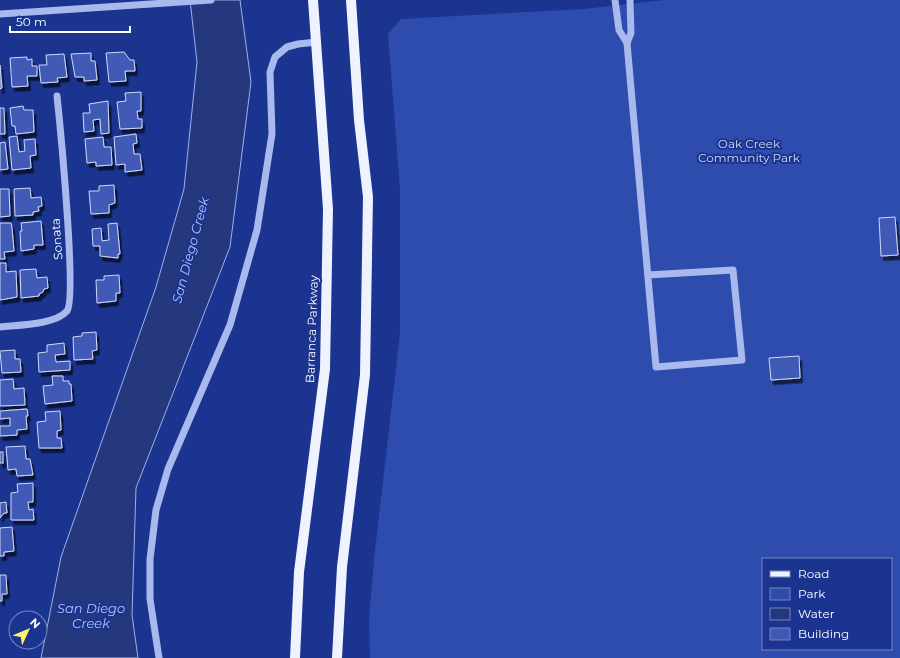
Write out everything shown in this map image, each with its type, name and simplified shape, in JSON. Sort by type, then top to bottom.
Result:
[{"type":"main road","name":"Barranca Parkway","points":[[295,658],[299,572],[325,369],[328,209],[313,0]]},
{"type":"main road","points":[[337,658],[342,567],[365,367],[368,197],[359,120],[351,0]]},
{"type":"street","points":[[0,14],[171,4],[211,0]]},
{"type":"street","points":[[615,0],[619,30],[627,43],[656,368],[742,360],[733,270],[648,275]]},
{"type":"street","points":[[627,43],[631,33],[630,0]]},
{"type":"street","points":[[159,658],[150,599],[150,559],[156,510],[168,469],[230,325],[248,268],[257,230],[272,134],[270,72],[272,65],[275,58],[287,47],[317,42]]},
{"type":"street","name":"Sonata","points":[[0,327],[41,322],[57,318],[67,311],[70,304],[70,258],[57,96]]},
{"type":"green space","name":"Oak Creek Community Park","points":[[664,0],[900,0],[900,658],[370,658],[369,620],[374,559],[400,334],[400,188],[388,34],[401,19],[583,9]]},
{"type":"water","name":"San Diego Creek","points":[[190,0],[240,0],[251,82],[230,247],[136,488],[132,615],[138,658],[41,658],[43,650],[48,650],[48,623],[61,557],[156,287],[184,189],[197,62]]},
{"type":"building","points":[[124,52],[130,60],[134,60],[135,71],[125,71],[126,81],[109,82],[106,53]]},
{"type":"building","points":[[91,53],[91,61],[95,61],[97,80],[84,81],[84,77],[75,77],[71,54]]},
{"type":"building","points":[[64,54],[67,77],[57,78],[58,82],[41,83],[39,65],[47,65],[46,55]]},
{"type":"building","points":[[27,57],[27,60],[32,59],[32,66],[37,66],[37,76],[27,76],[28,86],[12,87],[10,58]]},
{"type":"building","points":[[0,65],[2,88],[0,89]]},
{"type":"building","points":[[141,92],[141,111],[137,111],[138,119],[142,119],[142,128],[120,129],[117,102],[126,101],[125,93]]},
{"type":"building","points":[[108,101],[109,133],[101,134],[100,119],[93,120],[94,131],[84,132],[83,113],[90,113],[89,104]]},
{"type":"building","points":[[23,106],[24,110],[33,110],[34,132],[16,134],[15,126],[12,126],[10,108]]},
{"type":"building","points":[[0,108],[4,108],[5,134],[0,134]]},
{"type":"building","points":[[136,134],[137,143],[133,144],[134,154],[140,154],[142,170],[125,172],[125,164],[116,165],[114,137]]},
{"type":"building","points":[[17,136],[19,152],[25,151],[24,140],[35,139],[36,155],[30,156],[31,168],[12,170],[9,137]]},
{"type":"building","points":[[103,137],[104,147],[111,147],[112,165],[96,166],[96,162],[87,163],[85,139]]},
{"type":"building","points":[[5,142],[8,169],[0,170],[0,143]]},
{"type":"building","points":[[114,185],[115,203],[109,205],[109,213],[91,214],[89,191],[99,191],[99,186]]},
{"type":"building","points":[[30,188],[31,198],[41,197],[42,206],[38,207],[39,211],[33,212],[33,215],[15,216],[14,189]]},
{"type":"building","points":[[0,189],[9,189],[10,216],[0,217]]},
{"type":"building","points":[[895,217],[898,255],[881,256],[879,218]]},
{"type":"building","points":[[41,221],[43,245],[34,245],[34,249],[21,251],[21,223]]},
{"type":"building","points":[[0,223],[11,223],[12,228],[14,251],[4,252],[5,259],[0,259]]},
{"type":"building","points":[[117,223],[120,254],[118,254],[118,258],[100,256],[100,246],[93,246],[92,229],[101,228],[102,241],[109,240],[108,224]]},
{"type":"building","points":[[0,263],[6,263],[6,272],[16,271],[17,297],[0,300]]},
{"type":"building","points":[[36,269],[37,278],[47,277],[48,288],[44,289],[39,296],[21,298],[20,270]]},
{"type":"building","points":[[119,275],[120,293],[116,293],[116,301],[97,303],[96,280],[104,280],[104,276]]},
{"type":"building","points":[[96,332],[97,350],[92,351],[93,359],[74,360],[73,337],[82,336],[82,333]]},
{"type":"building","points":[[64,343],[65,354],[55,355],[56,362],[70,361],[70,370],[39,372],[38,353],[47,352],[47,345]]},
{"type":"building","points":[[15,350],[15,359],[20,359],[21,372],[2,373],[0,351]]},
{"type":"building","points":[[799,356],[800,378],[771,380],[769,358]]},
{"type":"building","points":[[52,376],[63,376],[63,381],[69,381],[69,384],[71,384],[72,401],[45,404],[43,386],[53,385]]},
{"type":"building","points":[[13,379],[14,389],[24,388],[25,405],[0,406],[0,380]]},
{"type":"building","points":[[27,409],[27,429],[17,430],[17,435],[0,436],[0,426],[10,426],[10,418],[0,419],[0,411]]},
{"type":"building","points":[[60,411],[61,430],[57,431],[57,438],[61,438],[62,448],[39,448],[37,422],[46,421],[45,412]]},
{"type":"building","points":[[25,446],[26,459],[30,459],[33,475],[17,476],[16,469],[8,470],[6,447]]},
{"type":"building","points":[[0,452],[3,452],[3,463],[0,463]]},
{"type":"building","points":[[33,483],[33,502],[28,502],[29,510],[33,509],[34,520],[11,520],[11,493],[18,492],[17,484]]},
{"type":"building","points":[[6,502],[7,513],[4,513],[0,518],[0,503]]},
{"type":"building","points":[[12,527],[14,551],[4,552],[4,556],[0,556],[0,528]]},
{"type":"building","points":[[0,575],[6,575],[7,594],[2,594],[2,601],[0,601]]}]
